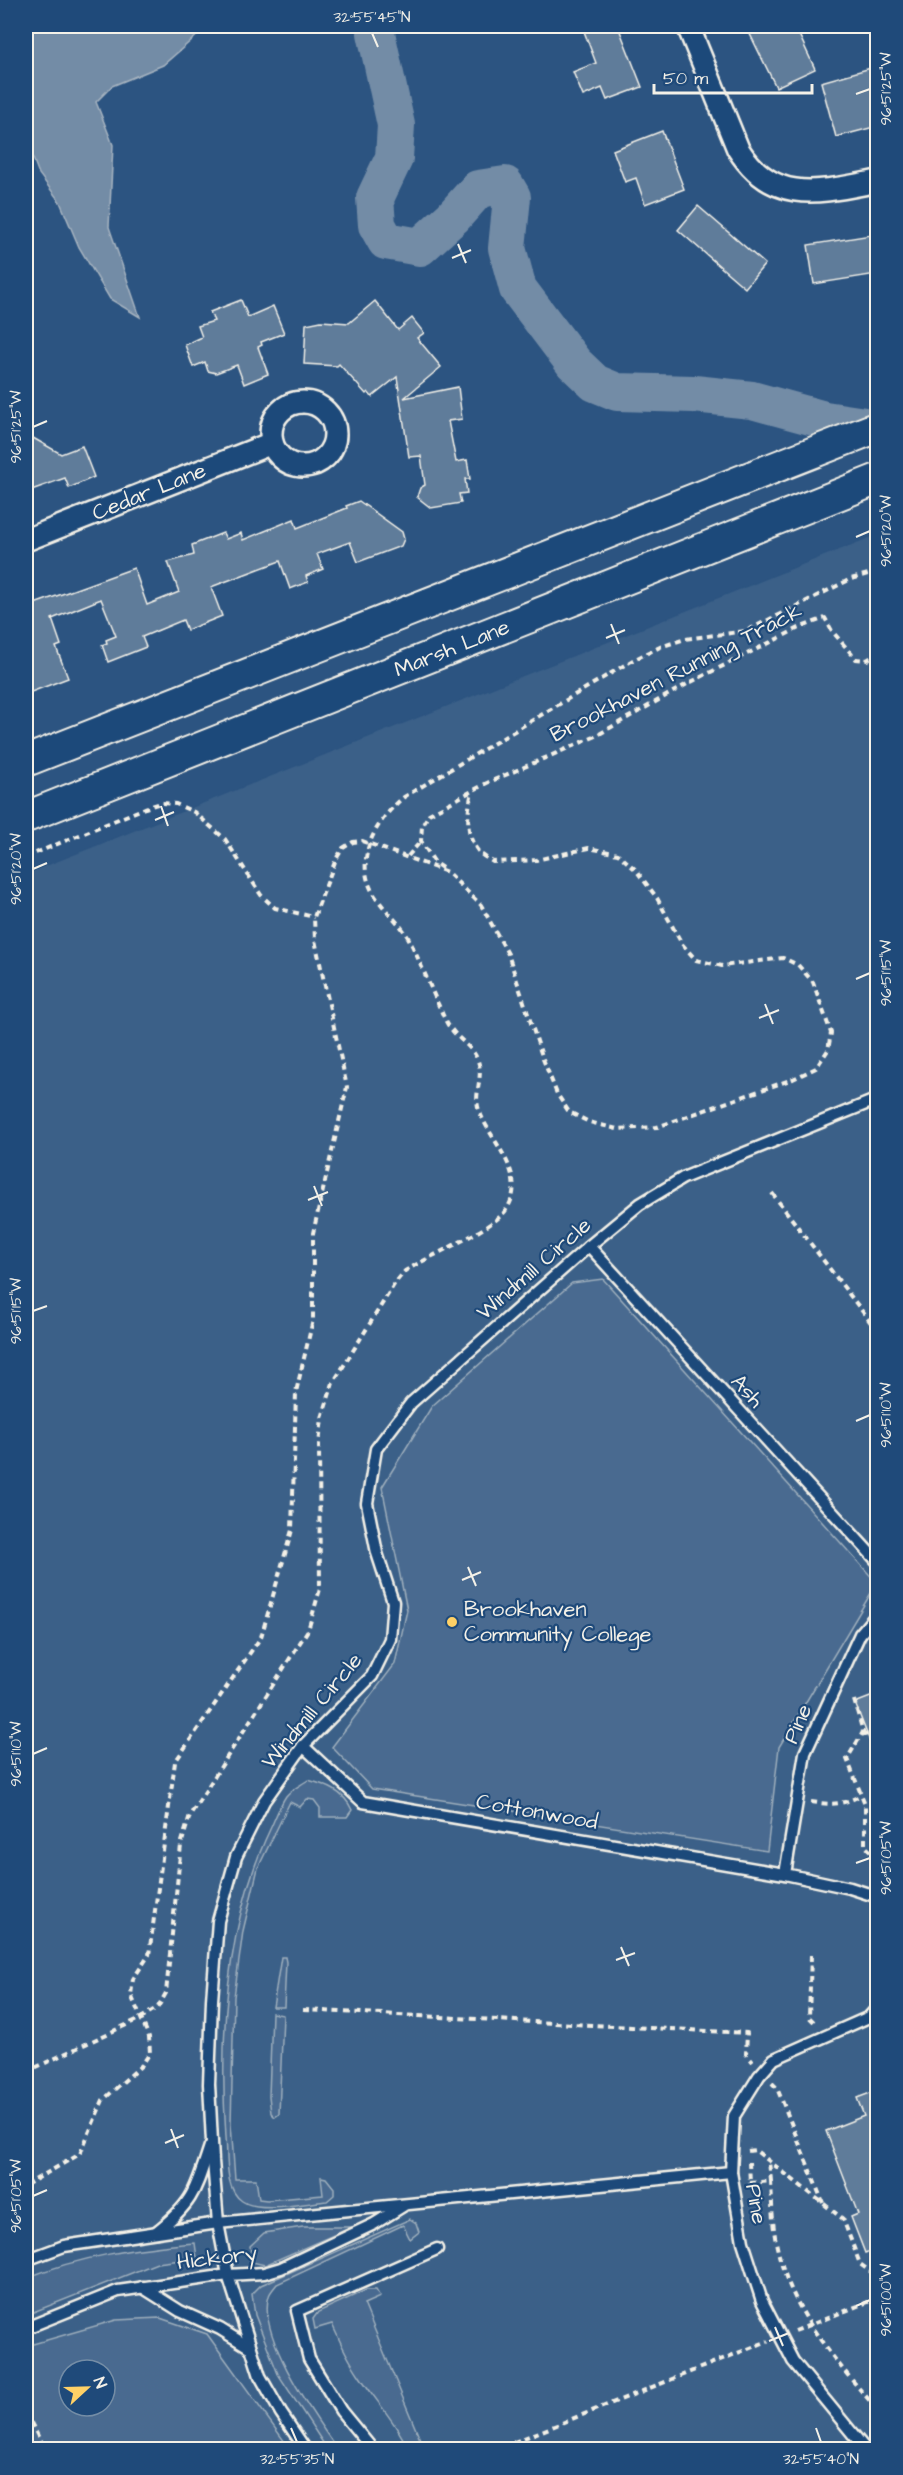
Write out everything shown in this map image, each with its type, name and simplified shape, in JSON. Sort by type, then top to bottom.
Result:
[{"type":"main road","points":[[26,761],[878,427]]},
{"type":"main road","name":"Marsh Lane","points":[[26,817],[873,481]]},
{"type":"street","points":[[688,26],[738,149],[749,167],[776,186],[805,192],[838,189],[878,181]]},
{"type":"street","name":"Cedar Lane","points":[[26,540],[272,443]]},
{"type":"lane","name":"Windmill Circle","points":[[306,2450],[260,2376],[228,2275],[218,2223],[209,2084],[218,1921],[236,1857],[264,1801],[303,1746],[372,1676],[390,1639],[393,1602],[377,1553],[367,1503],[376,1449],[411,1403],[640,1204],[683,1178],[878,1099]]},
{"type":"lane","name":"Ash","points":[[589,1246],[878,1562]]},
{"type":"lane","name":"Pine","points":[[784,1874],[805,1753],[860,1634],[878,1613]]},
{"type":"lane","name":"Cottonwood","points":[[303,1746],[363,1802],[784,1874]]},
{"type":"lane","points":[[784,1874],[850,1888],[878,1897]]},
{"type":"lane","name":"Pine","points":[[866,2450],[793,2361],[762,2301],[743,2242],[731,2172],[734,2116],[746,2093],[762,2072],[774,2059],[869,2017],[878,2007]]},
{"type":"lane","points":[[156,2232],[179,2214],[193,2195],[212,2140]]},
{"type":"lane","name":"Hickory","points":[[26,2260],[64,2246],[218,2223],[731,2172]]},
{"type":"lane","name":"Hickory","points":[[26,2328],[118,2292],[228,2275],[264,2273],[281,2268],[374,2224],[405,2205]]},
{"type":"lane","points":[[373,2450],[341,2411],[309,2359],[297,2310],[437,2248]]},
{"type":"lane","points":[[141,2287],[180,2311],[220,2329],[249,2347]]},
{"type":"path","points":[[26,2072],[141,2018],[158,2007],[166,1993],[182,1845],[190,1815],[308,1630],[316,1608],[320,1589],[319,1444],[322,1418],[333,1383],[395,1283],[405,1271],[493,1222],[506,1210],[514,1195],[514,1180],[509,1166],[479,1111],[476,1096],[480,1077],[479,1062],[470,1047],[451,1029],[407,936],[377,899],[368,882],[365,862],[378,823],[404,797],[633,660],[660,647],[685,639],[746,631],[851,579],[878,571]]},
{"type":"path","name":"Brookhaven Running Track","points":[[408,856],[421,841],[422,826],[429,814],[472,791],[594,737],[687,684],[817,620],[825,618],[832,631],[856,659],[867,660],[878,653]]},
{"type":"path","points":[[421,841],[435,863],[481,905],[508,954],[543,1059],[557,1094],[569,1112],[589,1122],[616,1129],[657,1127],[793,1079],[816,1068],[828,1050],[831,1033],[813,982],[798,965],[783,958],[722,966],[696,960],[682,944],[657,898],[636,870],[618,854],[589,848],[536,860],[493,862],[478,851],[470,833],[467,817],[472,791]]},
{"type":"path","points":[[26,857],[145,808],[161,803],[176,804],[194,812],[225,839],[261,895],[275,909],[314,917]]},
{"type":"path","points":[[26,2185],[80,2154],[103,2100],[142,2066],[150,2053],[148,2037],[131,1995],[133,1979],[149,1955],[175,1762],[261,1637],[292,1530],[296,1392],[312,1320],[313,1233],[346,1087],[315,940],[314,917],[336,859],[343,848],[353,842],[362,841],[447,872]]},
{"type":"path","points":[[772,1193],[878,1332]]},
{"type":"path","points":[[854,1700],[863,1732],[847,1759],[865,1804],[865,1846],[878,1858]]},
{"type":"path","points":[[863,1732],[865,1735],[878,1730]]},
{"type":"path","points":[[797,1800],[833,1805],[843,1804],[862,1796]]},
{"type":"path","points":[[811,1955],[809,2018],[825,2035]]},
{"type":"path","points":[[303,2010],[747,2033],[746,2054],[777,2088],[823,2203]]},
{"type":"path","points":[[766,2089],[771,2081]]},
{"type":"path","points":[[771,2181],[750,2183],[748,2148],[769,2160],[843,2219],[860,2264],[878,2277]]},
{"type":"path","points":[[769,2160],[774,2230],[780,2260],[809,2325],[827,2351],[878,2410]]},
{"type":"path","points":[[494,2450],[878,2298]]},
{"type":"path","points":[[26,2413],[45,2450]]},
{"type":"shaded area","points":[[26,26],[208,26],[163,65],[112,86],[96,102],[113,145],[109,227],[140,317],[110,299],[79,247],[60,202],[39,174],[26,140]]},
{"type":"shaded area","name":"Brookhaven Community College","points":[[877,535],[877,2449],[26,2450],[26,874]]},
{"type":"shaded area","points":[[603,1279],[877,1583],[779,1747],[767,1851],[372,1789],[332,1747],[395,1664],[407,1610],[382,1487],[432,1406],[572,1283]]},
{"type":"shaded area","points":[[308,1780],[339,1793],[349,1803],[352,1810],[347,1817],[320,1817],[320,1808],[314,1800],[307,1799],[300,1807],[290,1802],[258,1868],[243,1931],[234,1997],[231,2124],[235,2179],[256,2179],[259,2199],[323,2195],[321,2177],[326,2178],[334,2188],[334,2195],[327,2201],[271,2207],[250,2205],[236,2196],[228,2172],[224,2058],[229,1978],[244,1899],[257,1861],[286,1796]]},
{"type":"shaded area","points":[[281,1957],[285,1957],[286,1962],[284,2007],[273,2007]]},
{"type":"shaded area","points":[[272,2013],[283,2015],[279,2114],[275,2117],[271,2113],[269,2096]]},
{"type":"shaded area","points":[[410,2219],[416,2223],[419,2232],[410,2239],[403,2225],[277,2284],[270,2294],[267,2312],[271,2332],[290,2376],[337,2449],[327,2449],[278,2374],[255,2315],[252,2294],[261,2285]]},
{"type":"shaded area","points":[[303,2227],[352,2227],[265,2265],[252,2262],[250,2246],[264,2233]]},
{"type":"shaded area","points":[[195,2243],[197,2258],[157,2263],[26,2315],[26,2278],[67,2264],[109,2254]]},
{"type":"shaded area","points":[[366,2290],[376,2290],[380,2297],[364,2304],[424,2449],[408,2449],[398,2430],[351,2363],[332,2324],[315,2329],[313,2319],[318,2312]]},
{"type":"shaded area","points":[[160,2318],[207,2334],[290,2449],[26,2449],[26,2346],[116,2320]]},
{"type":"building","points":[[582,26],[618,26],[642,87],[607,100],[602,88],[583,96],[573,72],[596,63]]},
{"type":"building","points":[[746,26],[795,26],[815,69],[776,87]]},
{"type":"building","points":[[878,66],[878,126],[836,137],[821,82]]},
{"type":"building","points":[[662,131],[684,189],[645,204],[636,178],[625,182],[613,150]]},
{"type":"building","points":[[698,206],[765,264],[745,288],[678,230]]},
{"type":"building","points":[[871,235],[877,274],[814,284],[808,245]]},
{"type":"building","points":[[241,300],[248,317],[273,306],[284,333],[261,342],[262,345],[258,347],[268,374],[244,384],[237,365],[216,373],[208,371],[205,362],[193,367],[185,345],[202,337],[198,326],[214,321],[210,312]]},
{"type":"building","points":[[375,301],[398,330],[412,318],[424,333],[417,338],[441,367],[404,398],[458,387],[462,419],[448,421],[456,462],[467,460],[470,479],[465,479],[467,493],[459,494],[461,503],[431,508],[417,497],[420,488],[425,485],[421,456],[409,457],[397,377],[372,397],[368,392],[366,394],[339,364],[337,366],[304,364],[306,324],[321,321],[349,323]]},
{"type":"building","points":[[26,434],[61,454],[82,446],[94,477],[69,488],[65,478],[26,492]]},
{"type":"building","points":[[359,501],[402,532],[404,539],[401,546],[358,562],[350,542],[317,554],[323,569],[306,576],[308,582],[290,589],[280,561],[211,587],[222,616],[187,630],[183,620],[142,637],[146,647],[108,662],[102,645],[107,643],[106,640],[116,636],[101,599],[52,619],[61,645],[56,647],[68,678],[26,694],[26,607],[134,568],[147,605],[179,592],[168,562],[194,555],[192,545],[223,533],[226,539],[241,533],[243,540],[294,519],[297,528]]},
{"type":"building","points":[[878,1694],[878,1757],[876,1757],[855,1703]]},
{"type":"building","points":[[878,2090],[878,2248],[865,2253],[851,2217],[858,2214],[826,2131],[864,2116],[857,2098]]},
{"type":"waterway","points":[[377,26],[376,33],[396,125],[394,158],[375,198],[377,225],[386,241],[420,247],[453,217],[478,189],[505,185],[512,197],[507,248],[518,289],[574,363],[595,383],[617,392],[694,394],[752,400],[825,420],[878,428]]},
{"type":"place","name":"Brookhaven Community College","points":[[452,1622]]}]
